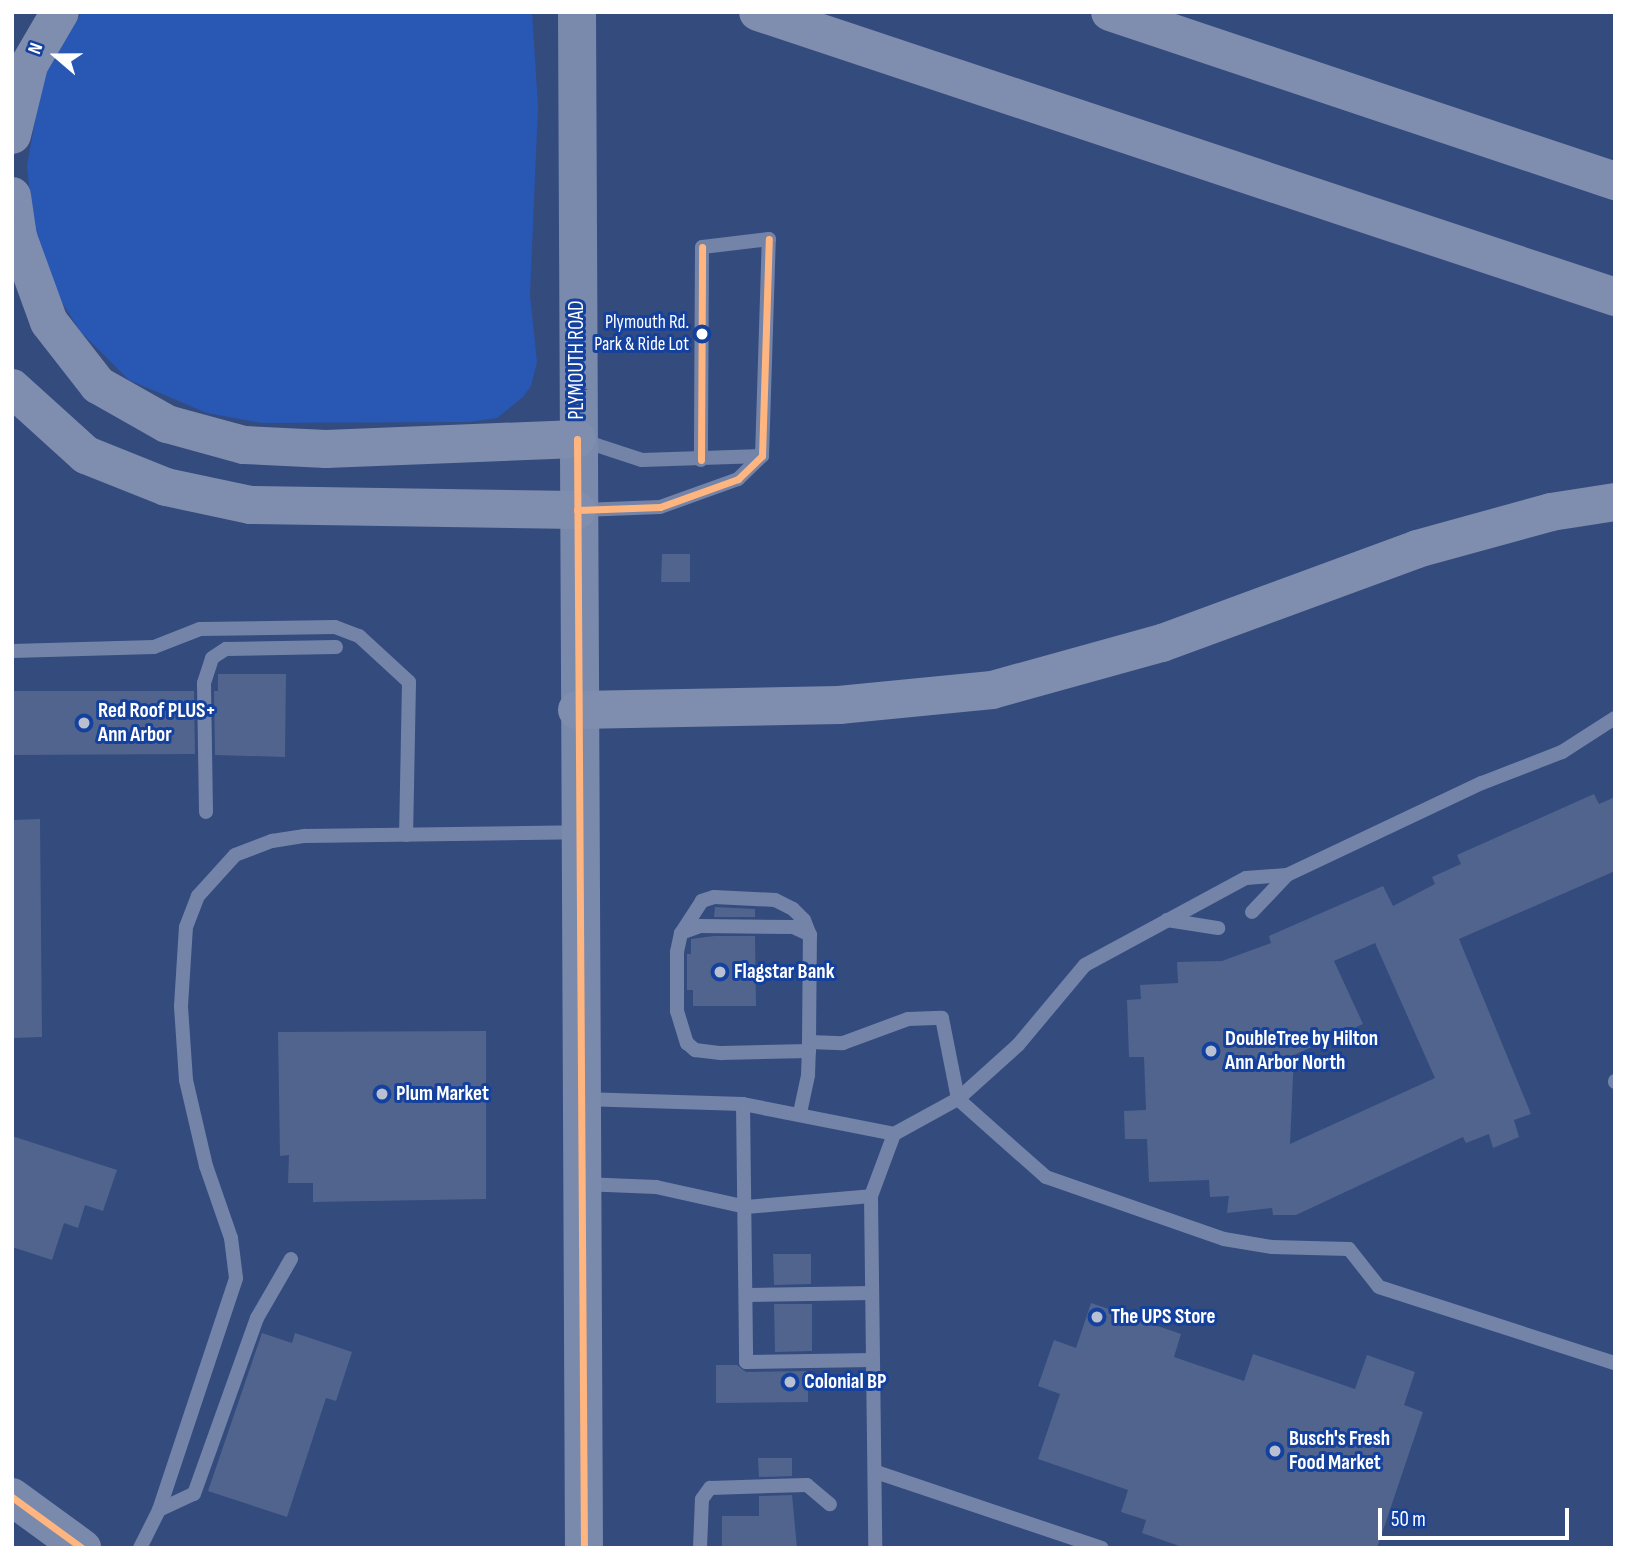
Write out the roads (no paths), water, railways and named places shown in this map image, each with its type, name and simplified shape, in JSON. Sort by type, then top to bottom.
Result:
[{"type":"highway","points":[[12,135],[29,65],[60,12]]},
{"type":"highway","points":[[758,12],[1615,297]]},
{"type":"highway","points":[[1110,12],[1615,181]]},
{"type":"highway","points":[[12,196],[18,237],[49,322],[98,385],[167,424],[244,445],[326,449],[577,439]]},
{"type":"highway","points":[[12,388],[86,455],[166,487],[202,495],[251,505],[577,510]]},
{"type":"highway","points":[[577,710],[839,705],[992,690],[1162,643],[1417,549],[1551,512],[1615,502]]},
{"type":"main road","name":"PLYMOUTH ROAD","points":[[578,12],[577,710],[584,1548]]},
{"type":"main road","points":[[12,1497],[82,1548]]},
{"type":"lane","points":[[577,510],[660,507],[738,479],[762,456],[769,239],[702,247],[701,460]]},
{"type":"lane","points":[[577,439],[642,460],[762,456]]},
{"type":"lane","points":[[12,651],[154,648],[174,636],[200,629],[335,627],[359,636],[409,682],[406,835]]},
{"type":"lane","points":[[206,812],[204,683],[212,658],[226,649],[337,647]]},
{"type":"lane","points":[[1252,912],[1287,875],[1433,805],[1562,752],[1615,718]]},
{"type":"lane","points":[[140,1548],[159,1510],[236,1278],[231,1238],[206,1166],[186,1080],[181,1006],[191,911],[212,877],[235,855],[272,841],[305,836],[578,832]]},
{"type":"lane","points":[[875,1548],[871,1196],[894,1134],[958,1098],[1018,1045],[1085,965],[1246,878],[1287,875]]},
{"type":"lane","points":[[800,1113],[809,1046],[810,935],[793,909],[754,897],[702,901],[681,933],[677,1011],[687,1043],[695,1049],[721,1053],[809,1046],[843,1042],[908,1019],[942,1018],[958,1098],[1046,1177],[1224,1239],[1272,1247],[1349,1249],[1379,1287],[1615,1363]]},
{"type":"lane","points":[[1167,920],[1218,928]]},
{"type":"lane","points":[[681,933],[700,926],[793,926],[810,935]]},
{"type":"lane","points":[[580,1100],[743,1104],[800,1113],[894,1134]]},
{"type":"lane","points":[[743,1104],[746,1362],[873,1360]]},
{"type":"lane","points":[[581,1184],[656,1187],[746,1207],[871,1196]]},
{"type":"lane","points":[[159,1510],[194,1494],[257,1318],[291,1259]]},
{"type":"lane","points":[[747,1295],[872,1293]]},
{"type":"lane","points":[[876,1472],[938,1489],[1102,1548]]},
{"type":"lane","points":[[700,1548],[702,1499],[710,1488],[807,1485],[830,1504]]},
{"type":"place","name":"Plymouth Rd. Park & Ride Lot","points":[[702,334]]},
{"type":"place","name":"Red Roof PLUS+ Ann Arbor","points":[[84,723]]},
{"type":"place","name":"Flagstar Bank","points":[[720,972]]},
{"type":"place","name":"DoubleTree by Hilton Ann Arbor North","points":[[1211,1051]]},
{"type":"place","name":"Plum Market","points":[[382,1094]]},
{"type":"place","name":"The UPS Store","points":[[1097,1317]]},
{"type":"place","name":"Colonial BP","points":[[790,1382]]},
{"type":"place","name":"Busch's Fresh Food Market","points":[[1275,1451]]}]
